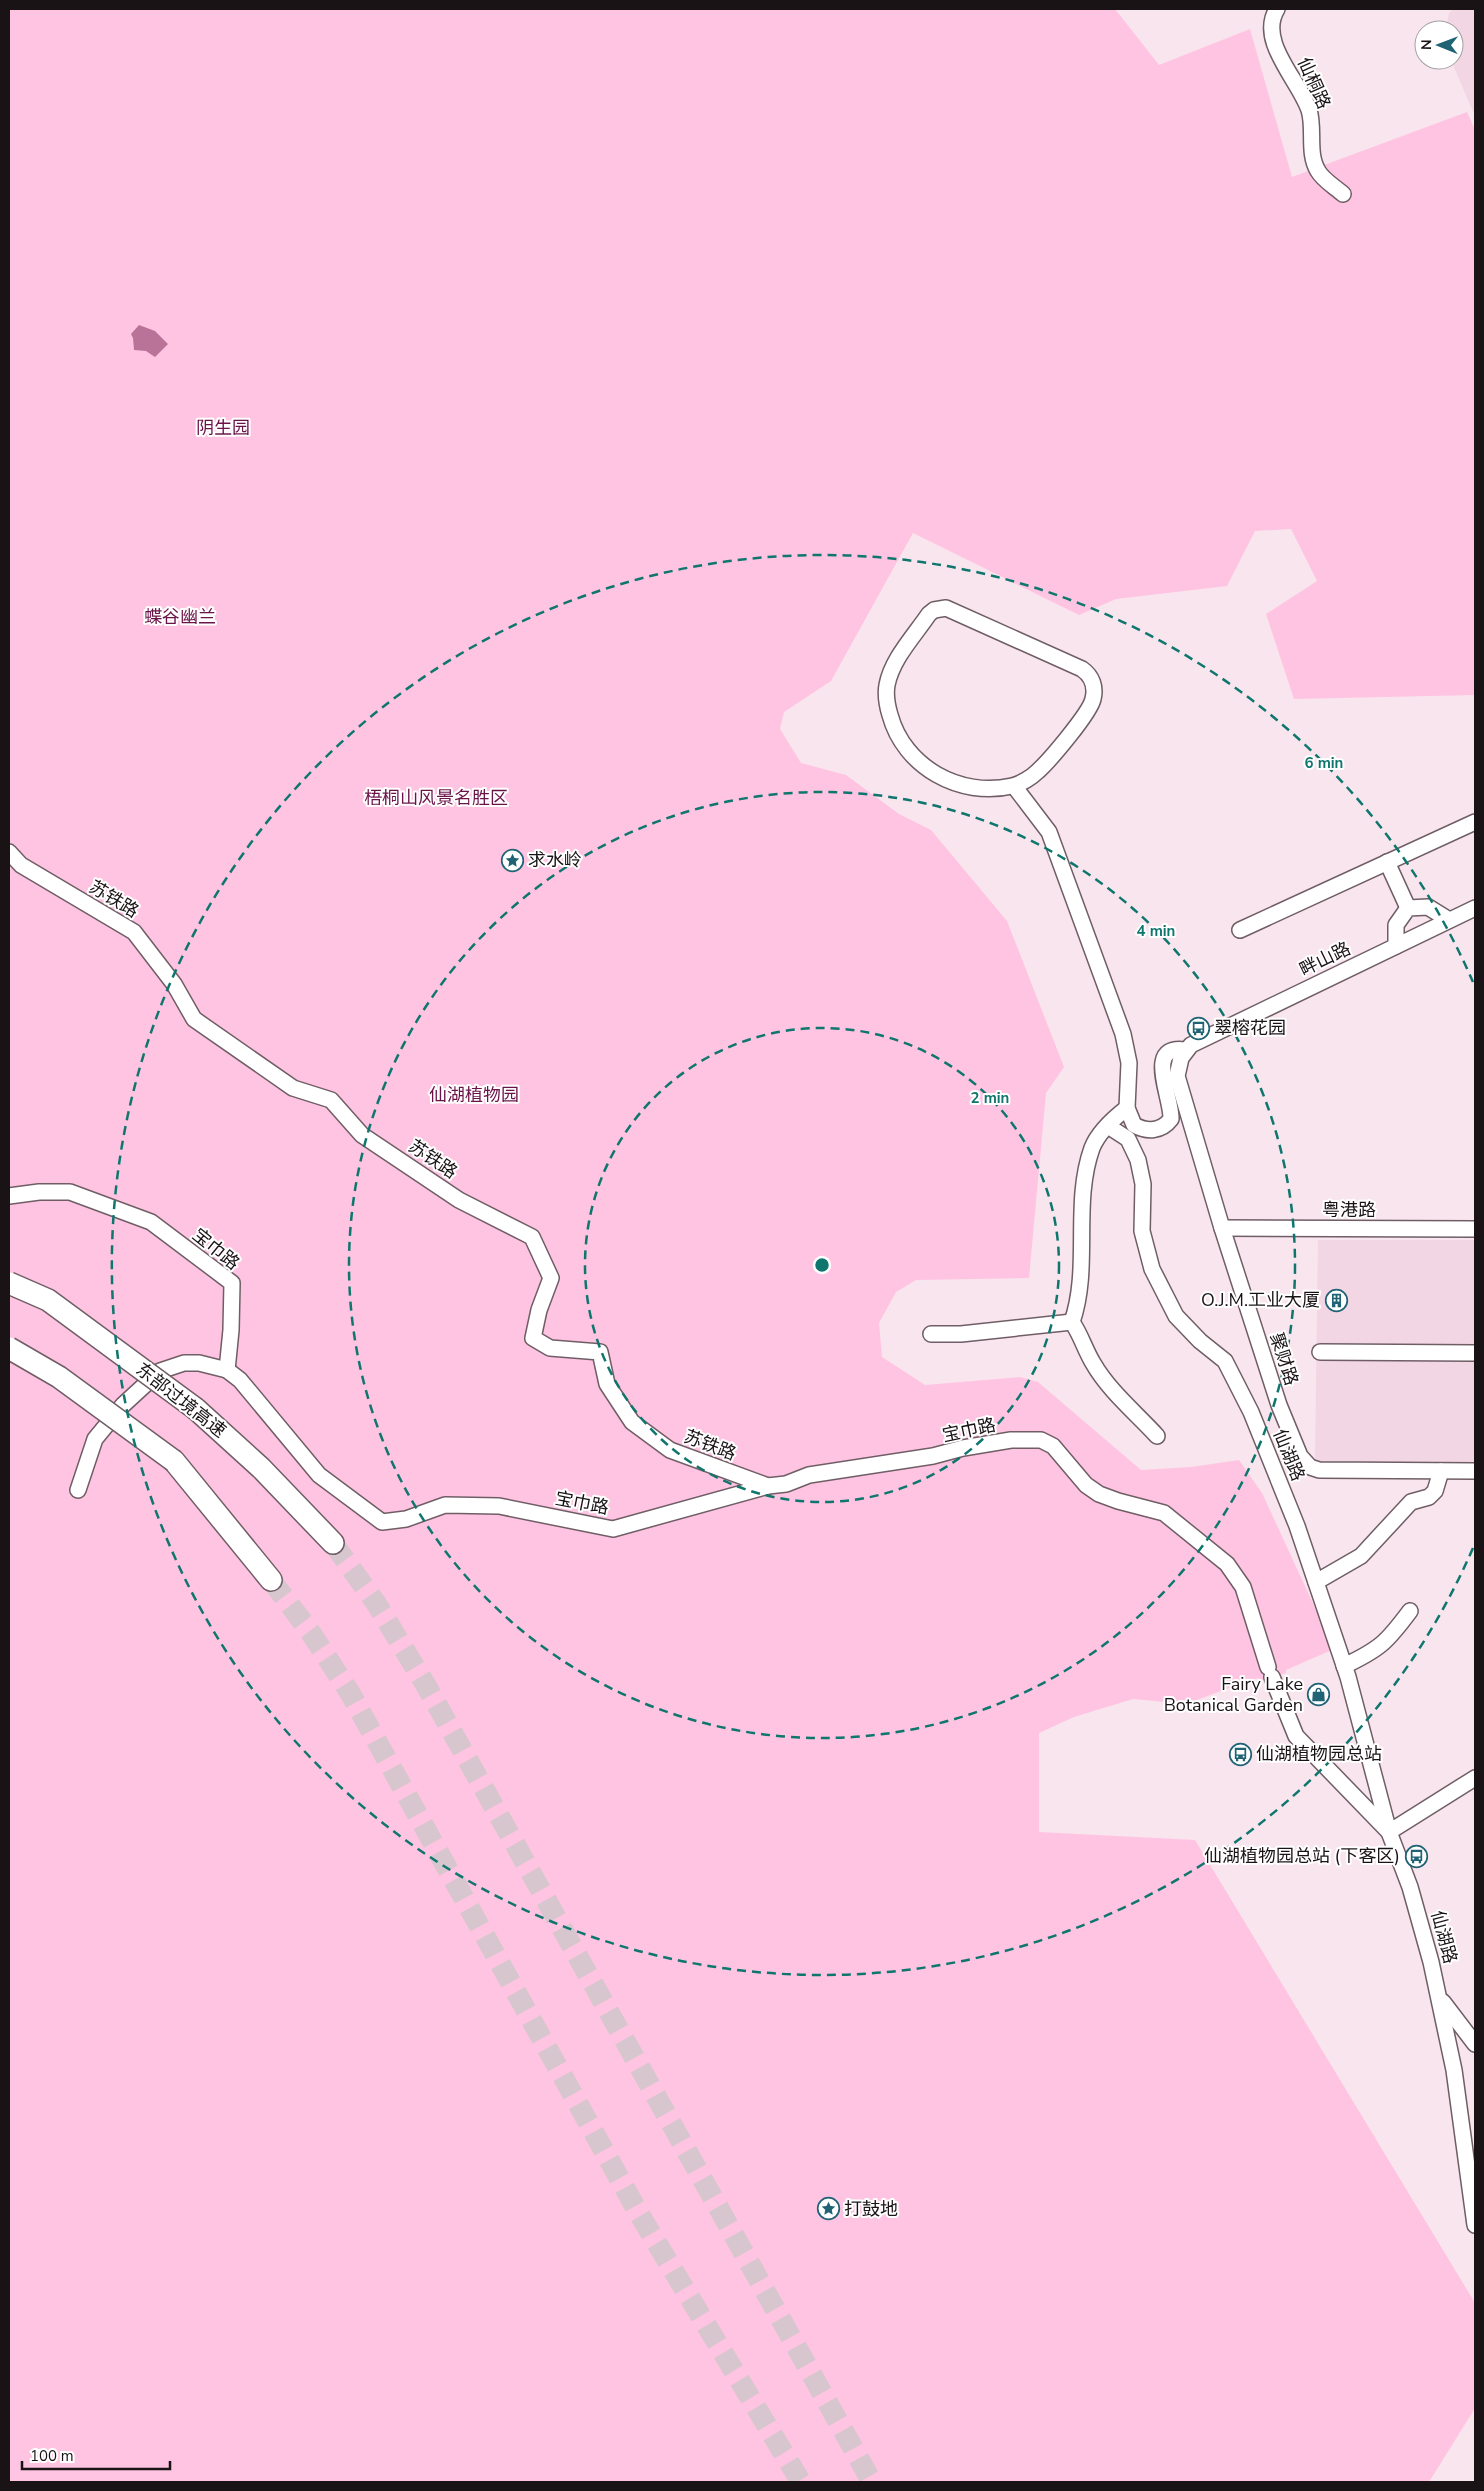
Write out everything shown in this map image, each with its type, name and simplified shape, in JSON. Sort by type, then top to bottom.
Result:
[{"type":"highway","name":"东部过境高速","points":[[9,1283],[48,1300],[196,1409],[261,1468],[333,1543]]},
{"type":"highway","points":[[9,1348],[59,1377],[174,1461],[271,1580]]},
{"type":"street","name":"仙桐路","points":[[1277,9],[1271,31],[1274,43],[1309,109],[1314,160],[1318,171],[1343,194]]},
{"type":"street","points":[[946,608],[956,611],[1082,669],[1091,678],[1094,692],[1087,711],[1037,772],[1014,786],[983,787],[949,780],[934,774],[908,752],[899,738],[887,706],[888,678],[899,657],[934,610],[946,608]]},
{"type":"street","points":[[1014,786],[1049,832],[1123,1034],[1129,1063],[1127,1108],[1108,1126],[1093,1147],[1083,1194],[1078,1304],[1072,1322]]},
{"type":"street","points":[[1240,930],[1475,822]]},
{"type":"street","name":"苏铁路","points":[[9,852],[22,865],[134,932],[174,984],[194,1019],[294,1088],[332,1100],[362,1135],[460,1200],[532,1237],[551,1278],[539,1310],[533,1338],[550,1348],[600,1352],[607,1384],[632,1422],[670,1450],[768,1486]]},
{"type":"street","points":[[1387,862],[1408,908]]},
{"type":"street","points":[[1408,908],[1428,908],[1449,920]]},
{"type":"street","points":[[1396,946],[1396,925],[1408,908]]},
{"type":"street","name":"畔山路","points":[[1127,1108],[1134,1125],[1141,1129],[1158,1129],[1167,1124],[1171,1119],[1171,1107],[1163,1078],[1162,1060],[1170,1050],[1188,1048],[1475,908]]},
{"type":"street","name":"聚财路","points":[[1188,1048],[1178,1067],[1177,1076],[1222,1228],[1279,1405],[1290,1436],[1305,1464],[1319,1470],[1475,1471]]},
{"type":"street","name":"仙湖路","points":[[1108,1126],[1128,1140],[1138,1160],[1143,1184],[1142,1230],[1152,1269],[1176,1316],[1200,1341],[1225,1362],[1251,1412],[1297,1526],[1344,1666],[1389,1832],[1420,1919],[1440,1999],[1475,2044]]},
{"type":"street","name":"宝巾路","points":[[9,1196],[39,1192],[70,1192],[151,1222],[232,1282],[231,1330],[227,1370],[240,1380],[318,1475],[382,1522],[406,1519],[445,1505],[490,1506],[613,1529],[768,1486],[786,1484],[809,1475],[933,1456],[963,1448],[1011,1440],[1041,1440],[1053,1446],[1086,1485],[1099,1494],[1164,1513],[1227,1564],[1243,1588],[1270,1672]]},
{"type":"street","name":"粤港路","points":[[1222,1228],[1475,1228]]},
{"type":"street","points":[[932,1334],[962,1334],[1072,1322]]},
{"type":"street","points":[[1072,1322],[1082,1336],[1093,1363],[1118,1395],[1157,1436]]},
{"type":"street","points":[[1320,1352],[1475,1353]]},
{"type":"street","points":[[78,1490],[94,1439],[123,1405],[160,1371],[184,1363],[199,1363],[227,1370]]},
{"type":"street","points":[[1316,1582],[1361,1556],[1411,1502],[1429,1497],[1434,1491],[1441,1471]]},
{"type":"street","points":[[1344,1666],[1374,1652],[1392,1636],[1410,1611]]},
{"type":"street","name":"仙湖路","points":[[1270,1672],[1296,1736],[1389,1832]]},
{"type":"street","points":[[1389,1832],[1475,1778]]},
{"type":"street","points":[[1440,1999],[1454,2070],[1475,2225]]},
{"type":"shaded area","points":[[1454,9],[1475,9],[1475,116],[1455,70],[1464,70],[1464,20],[1448,20],[1449,13]]},
{"type":"shaded area","points":[[139,325],[155,331],[168,344],[155,357],[146,351],[134,350],[131,334]]},
{"type":"shaded area","points":[[1318,1240],[1475,1240],[1475,1464],[1315,1463]]},
{"type":"green space","points":[[9,9],[1115,9],[1159,65],[1250,29],[1292,177],[1467,112],[1475,130],[1475,695],[1294,699],[1266,614],[1317,581],[1291,529],[1255,531],[1227,586],[1116,599],[1079,615],[913,533],[831,681],[784,712],[780,729],[801,763],[846,775],[899,814],[931,830],[1007,921],[1064,1067],[1046,1093],[1029,1278],[916,1280],[896,1292],[879,1323],[882,1357],[925,1385],[1020,1377],[1038,1382],[1141,1470],[1191,1467],[1239,1460],[1262,1493],[1334,1649],[1286,1670],[1286,1673],[1259,1681],[1258,1678],[1248,1681],[1186,1704],[1133,1699],[1074,1717],[1039,1733],[1039,1832],[1195,1840],[1475,2303],[1475,2408],[1429,2482],[9,2482]]},
{"type":"tunnel","points":[[333,1543],[376,1603],[427,1687],[872,2482]]},
{"type":"tunnel","points":[[271,1580],[311,1633],[350,1693],[638,2212],[801,2482]]},
{"type":"place","name":"求水岭","points":[[512,860]]},
{"type":"place","name":"翠榕花园","points":[[1198,1028]]},
{"type":"place","name":"O.J.M.工业大厦","points":[[1336,1300]]},
{"type":"place","name":"Fairy Lake Botanical Garden","points":[[1319,1694]]},
{"type":"place","name":"仙湖植物园总站","points":[[1240,1754]]},
{"type":"place","name":"仙湖植物园总站 (下客区)","points":[[1416,1856]]},
{"type":"place","name":"打鼓地","points":[[828,2209]]},
{"type":"park label","name":"阴生园","points":[[223,428]]},
{"type":"park label","name":"蝶谷幽兰","points":[[180,617]]},
{"type":"park label","name":"梧桐山风景名胜区","points":[[436,798]]},
{"type":"park label","name":"仙湖植物园","points":[[474,1095]]}]
